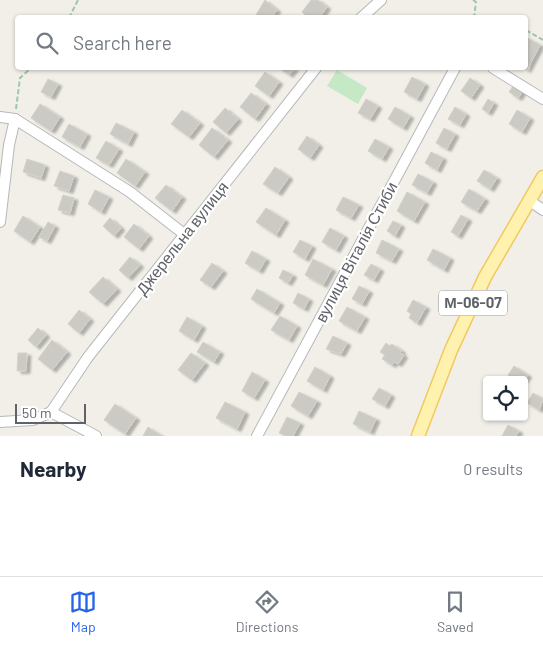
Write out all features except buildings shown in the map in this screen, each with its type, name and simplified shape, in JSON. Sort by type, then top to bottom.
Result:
[{"type":"main road","name":"М-06-07","points":[[418,436],[451,350],[485,277],[543,177]]},
{"type":"street","points":[[364,15],[381,0]]},
{"type":"street","name":"Джерельна вулиця","points":[[52,412],[88,357],[314,70]]},
{"type":"street","name":"вулиця Віталія Стиби","points":[[257,436],[454,70]]},
{"type":"street","points":[[497,70],[543,99]]},
{"type":"street","points":[[0,118],[15,119],[130,192],[184,234]]},
{"type":"street","points":[[0,222],[9,145],[15,119]]},
{"type":"street","points":[[530,201],[543,210]]},
{"type":"street","points":[[0,422],[33,420],[52,412],[96,436]]},
{"type":"path","points":[[70,15],[78,0]]},
{"type":"path","points":[[473,0],[476,2],[474,15]]},
{"type":"path","points":[[528,31],[543,40]]},
{"type":"path","points":[[15,119],[20,78],[29,70]]},
{"type":"green space","points":[[337,70],[367,88],[358,104],[327,86]]}]
